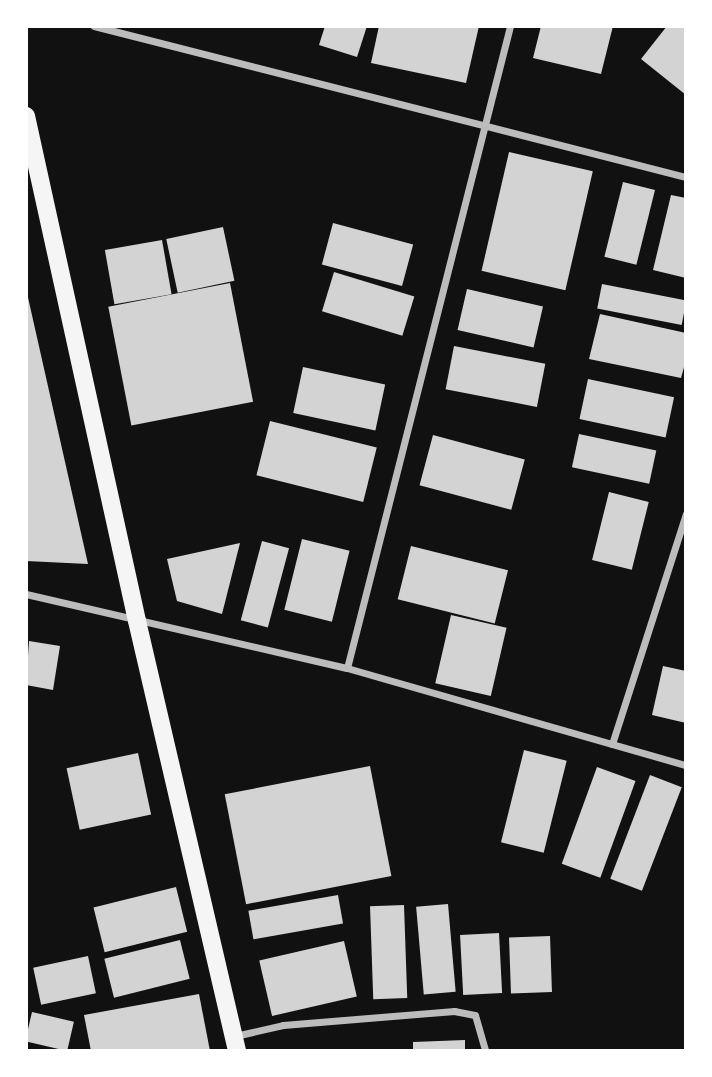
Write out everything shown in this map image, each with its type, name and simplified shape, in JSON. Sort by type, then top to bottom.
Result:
[{"type":"main road","points":[[26,116],[137,621],[236,1043]]},
{"type":"street","points":[[94,26],[686,177]]},
{"type":"street","points":[[347,668],[510,26]]},
{"type":"street","points":[[612,744],[686,514]]},
{"type":"street","points":[[26,594],[347,668],[686,765]]},
{"type":"street","points":[[236,1043],[283,1025],[454,1011],[475,1015],[485,1051]]},
{"type":"building","points":[[325,26],[367,26],[357,57],[319,45]]},
{"type":"building","points":[[379,26],[479,26],[466,83],[371,63]]},
{"type":"building","points":[[541,26],[613,26],[601,74],[533,58]]},
{"type":"building","points":[[667,26],[686,26],[686,95],[641,59]]},
{"type":"building","points":[[509,152],[593,171],[565,290],[482,271]]},
{"type":"building","points":[[623,182],[655,190],[636,265],[604,257]]},
{"type":"building","points":[[671,195],[686,198],[686,278],[653,270]]},
{"type":"building","points":[[333,223],[413,244],[402,286],[322,265]]},
{"type":"building","points":[[223,227],[234,281],[178,293],[166,239]]},
{"type":"building","points":[[162,240],[172,294],[114,304],[105,250]]},
{"type":"building","points":[[334,272],[414,297],[402,336],[322,311]]},
{"type":"building","points":[[230,283],[253,402],[131,425],[108,307]]},
{"type":"building","points":[[602,284],[686,300],[682,325],[597,309]]},
{"type":"building","points":[[467,289],[543,307],[534,347],[458,330]]},
{"type":"building","points":[[27,293],[88,564],[26,561]]},
{"type":"building","points":[[600,314],[686,333],[686,360],[681,378],[589,359]]},
{"type":"building","points":[[454,346],[545,364],[537,407],[446,389]]},
{"type":"building","points":[[303,367],[385,384],[375,430],[293,413]]},
{"type":"building","points":[[588,379],[674,397],[666,437],[579,419]]},
{"type":"building","points":[[270,421],[377,448],[363,502],[256,475]]},
{"type":"building","points":[[579,434],[656,450],[649,484],[572,467]]},
{"type":"building","points":[[433,435],[525,460],[511,510],[420,485]]},
{"type":"building","points":[[609,492],[649,502],[632,570],[592,560]]},
{"type":"building","points":[[302,539],[350,551],[332,622],[284,610]]},
{"type":"building","points":[[262,541],[289,548],[268,627],[241,620]]},
{"type":"building","points":[[240,543],[222,614],[177,601],[167,559]]},
{"type":"building","points":[[411,546],[508,570],[495,624],[398,599]]},
{"type":"building","points":[[451,615],[507,628],[491,696],[435,683]]},
{"type":"building","points":[[29,641],[60,646],[53,690],[26,685]]},
{"type":"building","points":[[663,666],[686,671],[686,723],[652,715]]},
{"type":"building","points":[[524,750],[567,761],[544,853],[501,842]]},
{"type":"building","points":[[138,753],[151,815],[80,830],[67,768]]},
{"type":"building","points":[[370,766],[391,876],[246,904],[225,794]]},
{"type":"building","points":[[597,767],[636,781],[600,878],[562,864]]},
{"type":"building","points":[[650,775],[682,787],[642,891],[610,879]]},
{"type":"building","points":[[176,887],[187,932],[105,952],[94,908]]},
{"type":"building","points":[[338,895],[343,924],[253,939],[248,911]]},
{"type":"building","points":[[448,904],[456,992],[424,994],[416,907]]},
{"type":"building","points":[[404,905],[407,998],[373,999],[370,906]]},
{"type":"building","points":[[499,933],[502,993],[463,995],[460,935]]},
{"type":"building","points":[[550,936],[552,992],[511,993],[509,937]]},
{"type":"building","points":[[180,940],[190,979],[114,998],[104,959]]},
{"type":"building","points":[[344,941],[357,997],[272,1016],[259,961]]},
{"type":"building","points":[[88,956],[96,993],[41,1005],[33,968]]},
{"type":"building","points":[[199,994],[210,1051],[91,1051],[84,1015]]},
{"type":"building","points":[[32,1012],[74,1022],[67,1051],[26,1041]]},
{"type":"building","points":[[465,1040],[465,1051],[413,1051],[413,1042]]}]
